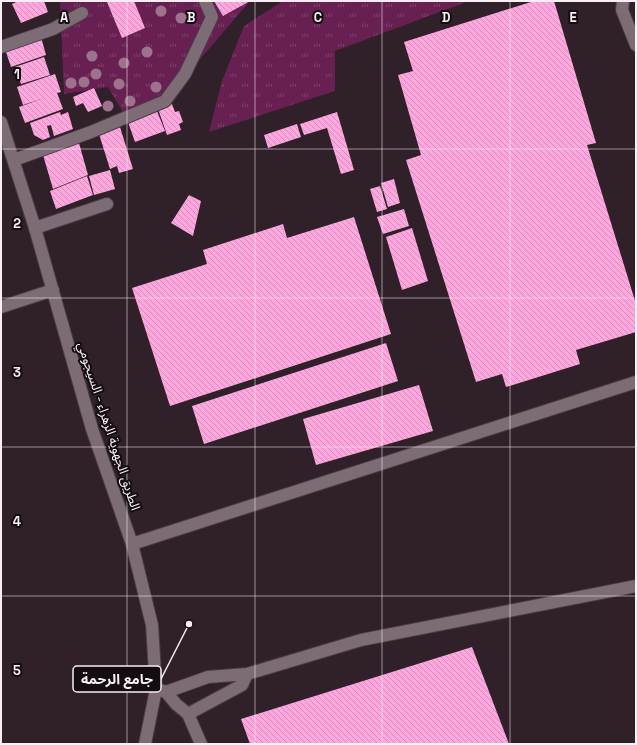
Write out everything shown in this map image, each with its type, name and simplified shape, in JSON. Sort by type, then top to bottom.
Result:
[{"type":"street","points":[[14,160],[91,132],[164,101],[185,74],[212,17],[205,1]]},
{"type":"street","points":[[623,1],[622,10],[636,45]]},
{"type":"street","points":[[1,47],[53,29],[82,13]]},
{"type":"street","name":"الطريق الجهوية الزهراء - السيجومي","points":[[1,122],[35,228],[92,429],[132,544],[152,625],[161,691],[145,744]]},
{"type":"street","points":[[35,228],[107,204]]},
{"type":"street","points":[[1,307],[53,290]]},
{"type":"street","points":[[132,544],[636,382]]},
{"type":"street","points":[[161,691],[208,677],[247,674],[361,640],[636,586]]},
{"type":"street","points":[[188,714],[242,685],[247,674]]},
{"type":"street","points":[[161,691],[188,714],[201,744]]},
{"type":"green space","points":[[60,1],[250,1],[177,86],[124,114],[108,87],[64,94]]},
{"type":"green space","points":[[283,1],[469,1],[335,51],[335,91],[209,132],[222,81],[244,26]]},
{"type":"building","points":[[18,1],[44,1],[48,12],[21,23],[12,4]]},
{"type":"building","points":[[134,1],[145,28],[122,38],[107,2]]},
{"type":"building","points":[[214,1],[250,1],[223,16]]},
{"type":"building","points":[[534,1],[554,1],[596,143],[587,145],[636,304],[636,332],[576,350],[580,364],[506,387],[502,374],[476,382],[406,160],[421,155],[398,75],[413,71],[404,42]]},
{"type":"building","points":[[41,37],[46,55],[11,67],[5,49]]},
{"type":"building","points":[[44,57],[50,75],[21,84],[15,67]]},
{"type":"building","points":[[55,74],[61,92],[57,93],[63,109],[25,123],[19,107],[44,98],[23,105],[17,87]]},
{"type":"building","points":[[94,88],[102,106],[88,112],[83,103],[76,106],[73,97]]},
{"type":"building","points":[[172,104],[175,112],[179,111],[183,122],[179,124],[181,130],[167,135],[158,109]]},
{"type":"building","points":[[157,111],[165,131],[135,142],[128,122]]},
{"type":"building","points":[[60,112],[61,115],[68,112],[73,129],[54,136],[51,125],[47,126],[50,137],[43,140],[34,135],[30,123]]},
{"type":"building","points":[[337,112],[354,170],[341,174],[327,128],[304,135],[300,124]]},
{"type":"building","points":[[297,124],[301,137],[268,148],[264,135]]},
{"type":"building","points":[[120,127],[133,169],[119,173],[117,166],[110,169],[99,134]]},
{"type":"building","points":[[79,143],[88,175],[53,189],[43,155]]},
{"type":"building","points":[[110,170],[115,189],[94,195],[89,176]]},
{"type":"building","points":[[87,176],[93,195],[56,209],[50,191]]},
{"type":"building","points":[[394,179],[400,203],[388,207],[381,183]]},
{"type":"building","points":[[380,186],[387,209],[377,212],[370,189]]},
{"type":"building","points":[[189,195],[201,201],[193,236],[171,223]]},
{"type":"building","points":[[404,209],[409,226],[383,234],[377,217]]},
{"type":"building","points":[[354,217],[391,334],[170,406],[132,288],[207,264],[203,250],[283,224],[287,238]]},
{"type":"building","points":[[412,228],[428,281],[402,290],[386,237]]},
{"type":"building","points":[[386,343],[398,381],[204,444],[192,406]]},
{"type":"building","points":[[419,385],[433,431],[316,465],[303,419]]},
{"type":"building","points":[[472,647],[509,744],[250,744],[241,719]]},
{"type":"place","name":"جامع الرحمة","points":[[189,624]]}]
